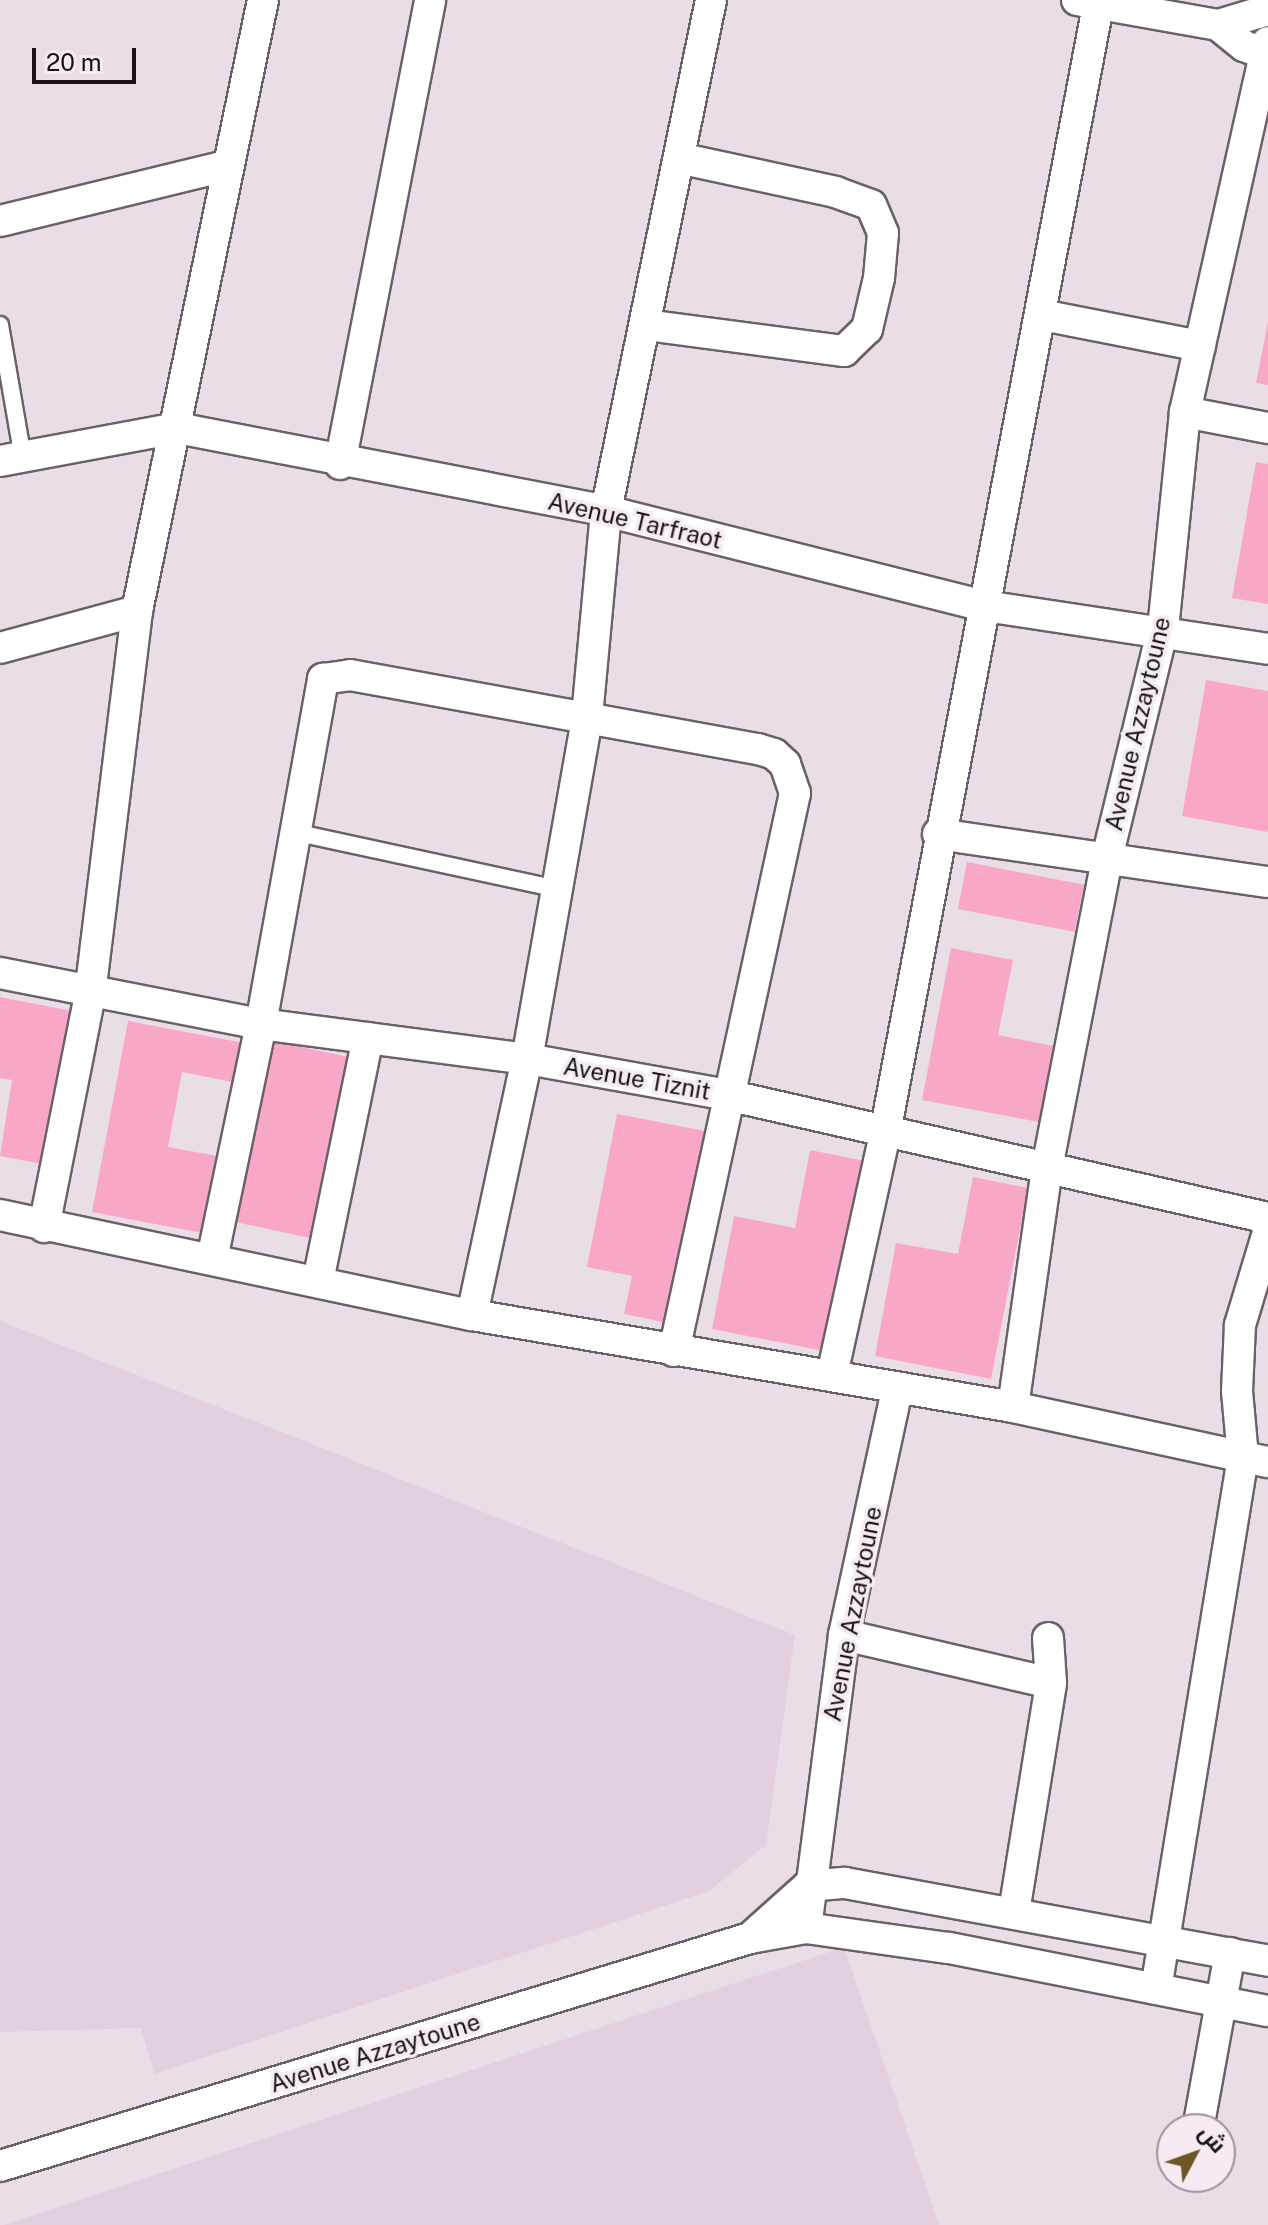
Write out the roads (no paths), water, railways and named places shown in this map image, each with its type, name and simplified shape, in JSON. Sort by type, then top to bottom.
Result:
[{"type":"street","points":[[44,1227],[90,994],[137,611],[177,428],[226,166],[251,73],[263,0]]},
{"type":"street","points":[[340,464],[430,0]]},
{"type":"street","points":[[472,1315],[527,1059],[587,717],[606,511],[711,0]]},
{"type":"street","points":[[832,1375],[885,1133],[938,834],[1042,315],[1091,1],[1218,25],[1267,51]]},
{"type":"street","points":[[1218,25],[1268,10]]},
{"type":"street","name":"Avenue Azzaytoune","points":[[1013,1407],[1047,1168],[1107,858],[1163,629],[1185,412],[1267,51]]},
{"type":"street","points":[[646,325],[844,351],[867,329],[879,278],[883,233],[871,205],[836,192],[679,158]]},
{"type":"street","points":[[0,221],[226,166]]},
{"type":"street","points":[[1042,315],[1200,346]]},
{"type":"street","points":[[1185,412],[1268,428]]},
{"type":"street","name":"Avenue Tarfraot","points":[[11,460],[177,428],[340,464],[606,511],[985,606],[1163,629],[1268,649]]},
{"type":"street","points":[[0,648],[137,611]]},
{"type":"street","points":[[212,1259],[261,1024],[318,691],[327,676],[350,675],[766,751],[793,777],[795,793],[727,1095],[674,1351]]},
{"type":"street","points":[[938,834],[1268,882]]},
{"type":"street","name":"Avenue Tiznit","points":[[0,973],[90,994],[261,1024],[527,1059],[727,1095],[1268,1218]]},
{"type":"street","points":[[318,1281],[368,1038]]},
{"type":"street","points":[[0,1215],[44,1227],[212,1259],[472,1315],[832,1375],[897,1390],[1013,1407],[1255,1459]]},
{"type":"street","points":[[1156,1989],[1255,1459],[1237,1391],[1240,1325],[1268,1232]]},
{"type":"street","name":"Avenue Azzaytoune","points":[[806,1928],[808,1886],[844,1635],[897,1390]]},
{"type":"street","points":[[844,1635],[1051,1683]]},
{"type":"street","points":[[1014,1912],[1051,1683],[1048,1638]]},
{"type":"street","points":[[808,1886],[845,1883],[1268,1961]]},
{"type":"street","name":"Avenue Azzaytoune","points":[[750,1938],[808,1886]]},
{"type":"street","name":"Avenue Azzaytoune","points":[[0,2166],[750,1938],[806,1928],[949,1948],[1268,2011]]},
{"type":"street","points":[[1201,2113],[1230,1953]]},
{"type":"lane","points":[[0,325],[11,460]]},
{"type":"lane","points":[[294,832],[557,889]]}]
